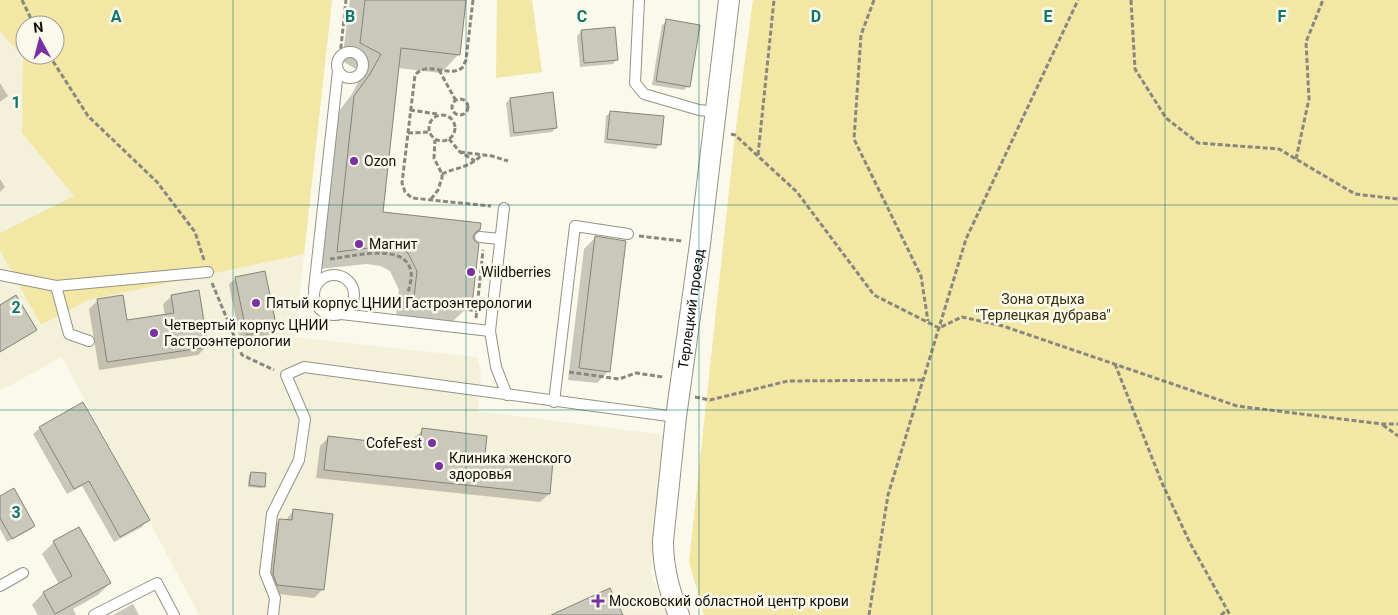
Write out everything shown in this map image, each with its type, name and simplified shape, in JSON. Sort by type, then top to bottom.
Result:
[{"type":"street","name":"Терлецкий проезд","points":[[679,615],[663,560],[663,541],[676,417],[700,244],[729,0]]},
{"type":"lane","points":[[639,0],[635,83],[644,94],[700,110],[716,112]]},
{"type":"lane","points":[[314,289],[323,278],[330,275],[345,278],[353,290],[352,304],[342,314],[335,316],[323,313],[315,302],[314,289],[338,71],[337,64],[340,56],[347,52],[356,53],[362,60],[362,68],[358,75],[349,78],[341,75],[338,71]]},
{"type":"lane","points":[[504,208],[490,331],[496,367],[506,395]]},
{"type":"lane","points":[[554,402],[575,226],[628,234]]},
{"type":"lane","points":[[482,237],[500,239]]},
{"type":"lane","points":[[0,276],[56,286],[208,272]]},
{"type":"lane","points":[[56,286],[69,334],[90,341]]},
{"type":"lane","points":[[342,314],[490,331]]},
{"type":"lane","points":[[273,615],[275,598],[265,573],[272,514],[298,460],[305,419],[286,375],[304,367],[676,417]]},
{"type":"lane","points":[[0,586],[23,573]]},
{"type":"lane","points":[[94,615],[157,583],[174,615]]},
{"type":"path","points":[[22,0],[29,15]]},
{"type":"path","points":[[340,56],[346,0]]},
{"type":"path","points":[[473,0],[465,65],[459,70],[423,69],[415,75],[403,189],[412,198],[483,205]]},
{"type":"path","points":[[758,155],[774,0]]},
{"type":"path","points":[[874,0],[861,35],[854,139],[920,276],[928,322]]},
{"type":"path","points":[[869,615],[888,496],[966,239],[1078,0]]},
{"type":"path","points":[[1131,0],[1135,69],[1166,118],[1198,142],[1279,149],[1355,194],[1398,199]]},
{"type":"path","points":[[1296,159],[1309,99],[1306,42],[1323,0]]},
{"type":"path","points":[[55,65],[88,116],[157,182],[195,232],[208,272],[242,355],[286,375]]},
{"type":"path","points":[[439,70],[456,101]]},
{"type":"path","points":[[454,112],[461,115],[467,110],[468,106],[464,100],[456,101]]},
{"type":"path","points":[[454,112],[452,108],[456,101]]},
{"type":"path","points":[[410,110],[451,118],[455,125],[454,133],[449,139],[435,140]]},
{"type":"path","points":[[448,116],[454,112]]},
{"type":"path","points":[[430,200],[440,186],[442,174],[434,158],[435,140],[429,132],[429,123],[435,116],[439,115]]},
{"type":"path","points":[[408,133],[429,132]]},
{"type":"path","points":[[713,132],[735,135],[797,192],[874,295],[939,328]]},
{"type":"path","points":[[449,139],[460,152],[475,162]]},
{"type":"path","points":[[460,152],[508,161]]},
{"type":"path","points":[[442,174],[475,162],[481,155]]},
{"type":"path","points":[[628,234],[700,244]]},
{"type":"path","points":[[475,329],[482,237]]},
{"type":"path","points":[[317,261],[383,253],[394,254],[406,260],[411,270],[407,298],[409,302],[492,312]]},
{"type":"path","points":[[939,328],[962,317],[1003,326],[1237,406],[1382,424],[1398,424]]},
{"type":"path","points":[[1114,364],[1190,544],[1230,615]]},
{"type":"path","points":[[558,370],[619,379],[636,373],[669,378]]},
{"type":"path","points":[[695,390],[694,396],[697,398],[710,400],[788,381],[923,380]]},
{"type":"path","points":[[1382,424],[1398,436]]},
{"type":"path","points":[[1221,615],[1227,610]]},
{"type":"shaded area","points":[[0,0],[332,0],[295,337],[477,357],[481,373],[478,411],[665,435],[651,573],[667,615],[199,615],[62,357],[0,391]]},
{"type":"green space","points":[[0,0],[332,0],[304,254],[88,300],[41,325],[0,250],[0,233],[74,196],[22,133],[23,65],[65,65],[65,15],[15,15],[15,48],[0,31]]},
{"type":"green space","points":[[497,0],[532,0],[542,72],[496,78]]},
{"type":"green space","name":"Зона отдыха \"Терлецкая дубрава\"","points":[[753,0],[1398,0],[1398,615],[704,615],[689,562],[735,135]]},
{"type":"building","points":[[365,0],[466,0],[460,55],[401,48],[383,212],[481,223],[480,230],[473,236],[474,240],[479,244],[472,305],[414,298],[417,271],[408,253],[399,248],[385,246],[337,252],[354,96],[370,74],[381,54],[360,43]]},
{"type":"building","points":[[666,19],[700,25],[690,87],[656,81]]},
{"type":"building","points":[[615,27],[618,60],[584,63],[581,30]]},
{"type":"building","points":[[553,92],[557,128],[514,133],[510,98]]},
{"type":"building","points":[[610,111],[664,116],[661,145],[607,139]]},
{"type":"building","points":[[595,236],[626,241],[610,372],[579,368]]},
{"type":"building","name":"Пятый корпус ЦНИИ Гастроэнтерологии","points":[[265,271],[277,329],[247,335],[235,277]]},
{"type":"building","name":"Четвертый корпус ЦНИИ Гастроэнтерологии","points":[[199,290],[208,347],[107,362],[97,299],[123,295],[127,320],[174,313],[171,295]]},
{"type":"building","points":[[16,295],[37,330],[0,352],[0,305]]},
{"type":"building","points":[[83,402],[150,520],[120,537],[89,481],[74,489],[39,427]]},
{"type":"building","name":"Клиника женского здоровья","points":[[422,428],[487,436],[485,454],[553,461],[550,494],[324,470],[328,436],[420,447]]},
{"type":"building","points":[[251,472],[266,473],[265,487],[249,485]]},
{"type":"building","points":[[14,488],[35,526],[12,539],[0,518],[0,496]]},
{"type":"building","points":[[293,509],[333,514],[324,590],[277,585],[273,574],[279,519],[292,520]]},
{"type":"building","points":[[79,527],[111,583],[55,614],[43,592],[72,576],[53,541]]},
{"type":"building","name":"Московский областной центр крови","points":[[610,588],[623,615],[551,615]]},
{"type":"place","name":"Ozon","points":[[354,161]]},
{"type":"place","name":"Магнит","points":[[359,244]]},
{"type":"place","name":"Wildberries","points":[[471,272]]},
{"type":"place","name":"Пятый корпус ЦНИИ Гастроэнтерологии","points":[[256,303]]},
{"type":"place","name":"Четвертый корпус ЦНИИ Гастроэнтерологии","points":[[154,333]]},
{"type":"place","name":"CofeFest","points":[[432,443]]},
{"type":"place","name":"Клиника женского здоровья","points":[[439,466]]},
{"type":"place","name":"Московский областной центр крови","points":[[598,601]]}]
